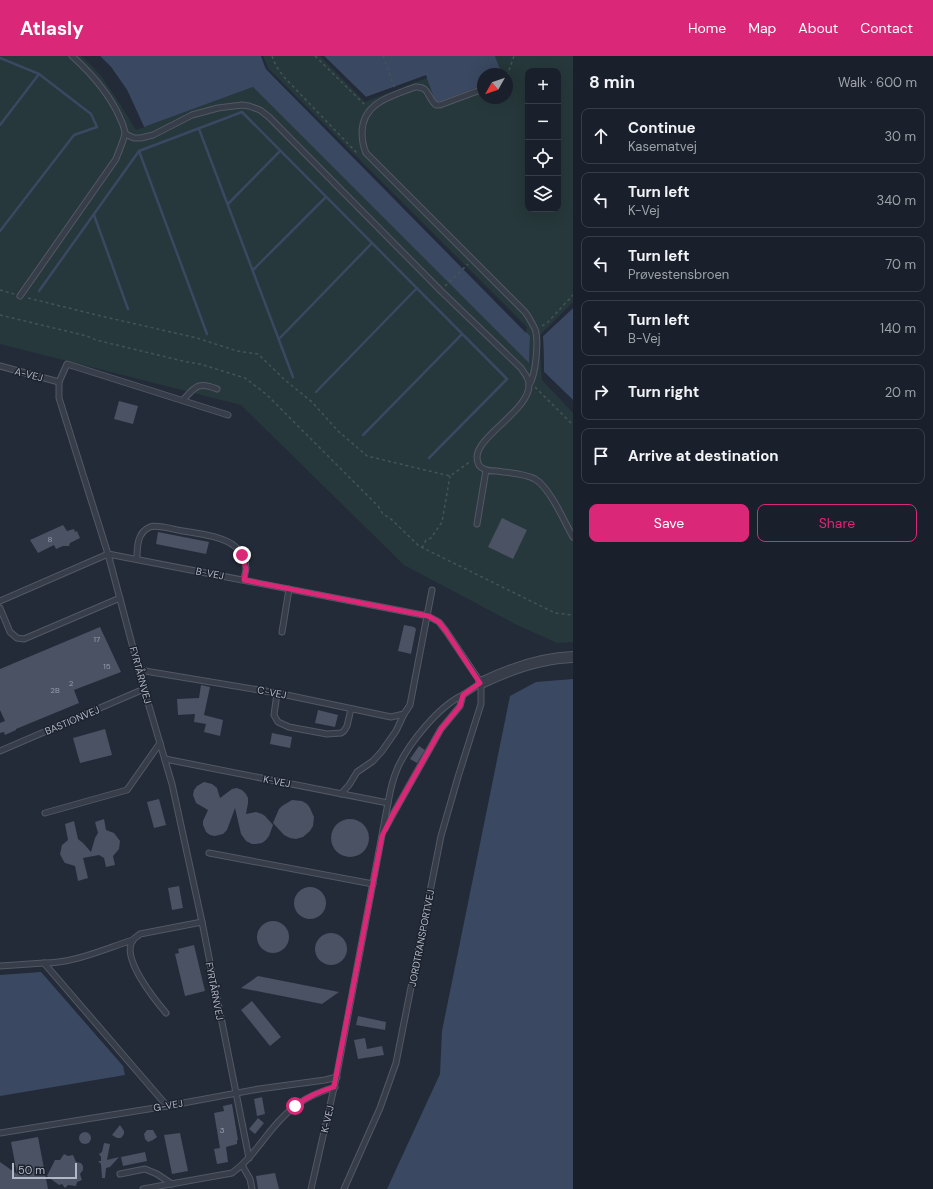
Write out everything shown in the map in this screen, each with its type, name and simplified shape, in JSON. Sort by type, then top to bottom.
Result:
[{"type":"street","points":[[480,683],[504,672],[532,663],[573,657]]},
{"type":"lane","points":[[20,296],[116,159],[125,134],[116,109],[104,90],[86,69],[72,56]]},
{"type":"lane","points":[[477,91],[436,106],[432,102],[426,90],[420,86],[379,102],[372,107],[366,115],[362,125],[362,144],[366,153],[525,312],[531,321],[535,330],[536,365],[527,395],[485,441],[479,449],[477,456],[480,466],[486,470],[524,475],[535,479],[549,494],[573,537]]},
{"type":"lane","points":[[125,134],[134,138],[153,135],[192,115],[218,108],[242,105],[260,110],[269,117],[441,291],[521,368],[529,385]]},
{"type":"lane","name":"FYRTÅRNVEJ","points":[[228,415],[67,364],[59,382],[59,398],[108,554],[144,689],[172,784],[202,922],[249,1158]]},
{"type":"lane","name":"A-VEJ","points":[[0,366],[59,382]]},
{"type":"lane","points":[[183,400],[194,388],[206,384],[217,389]]},
{"type":"lane","points":[[477,524],[486,470]]},
{"type":"lane","points":[[137,559],[138,541],[141,536],[150,527],[158,526],[226,540],[234,545],[242,555],[246,569],[244,580]]},
{"type":"lane","points":[[0,601],[108,554]]},
{"type":"lane","name":"B-VEJ","points":[[108,554],[428,616]]},
{"type":"lane","points":[[282,632],[289,589]]},
{"type":"lane","points":[[341,794],[357,772],[378,757],[396,731],[410,705],[432,590]]},
{"type":"lane","points":[[0,608],[10,632],[17,638],[24,639],[120,598]]},
{"type":"lane","points":[[428,616],[439,622],[446,631],[480,683]]},
{"type":"lane","name":"C-VEJ","points":[[139,670],[278,693],[391,717],[404,714]]},
{"type":"lane","name":"K-VEJ","points":[[311,1189],[337,1077],[390,792],[397,767],[416,737],[429,722],[454,700],[480,683]]},
{"type":"lane","name":"JORDTRANSPORTVEJ","points":[[344,1189],[380,1108],[396,1063],[441,836],[481,704],[480,683]]},
{"type":"lane","name":"BASTIONVEJ","points":[[0,751],[144,689]]},
{"type":"lane","points":[[278,693],[274,715],[278,722],[289,727],[313,732],[335,734],[344,731],[347,726],[350,709]]},
{"type":"lane","name":"K-VEJ","points":[[382,836],[441,729],[460,706],[463,695]]},
{"type":"lane","points":[[45,813],[127,790],[160,743]]},
{"type":"lane","name":"K-VEJ","points":[[165,759],[388,803]]},
{"type":"lane","points":[[209,853],[373,884]]},
{"type":"lane","points":[[0,966],[58,963],[87,956],[133,940],[140,934],[202,922]]},
{"type":"lane","points":[[133,940],[129,950],[134,966],[152,997],[166,1013]]},
{"type":"lane","points":[[44,963],[167,1106]]},
{"type":"lane","name":"G-VEJ","points":[[0,1133],[337,1077]]},
{"type":"lane","points":[[143,1189],[232,1173],[249,1158],[281,1118],[295,1106],[318,1092],[334,1087]]},
{"type":"lane","points":[[242,1165],[250,1178],[252,1189]]},
{"type":"lane","points":[[120,1174],[145,1169],[162,1177],[172,1184]]},
{"type":"path","points":[[272,56],[276,66],[284,77],[356,152],[366,153]]},
{"type":"path","points":[[315,56],[359,100],[366,106],[372,107]]},
{"type":"path","points":[[383,56],[396,90]]},
{"type":"path","points":[[510,68],[514,56]]},
{"type":"path","points":[[448,284],[466,265]]},
{"type":"path","points":[[0,290],[258,354],[285,380],[312,402],[338,431],[368,456],[450,476]]},
{"type":"path","points":[[535,330],[548,322],[573,296]]},
{"type":"path","points":[[0,315],[87,336],[96,340],[200,364],[245,378],[266,394],[378,506],[383,514],[391,519],[419,546],[555,613],[573,615]]},
{"type":"path","points":[[529,385],[532,384],[573,425]]},
{"type":"path","points":[[422,548],[426,540],[431,538],[442,522],[450,476],[477,456]]},
{"type":"shaded area","points":[[0,56],[81,56],[103,78],[136,130],[253,87],[529,363],[530,336],[526,333],[527,327],[268,68],[263,56],[320,56],[365,102],[427,78],[436,103],[477,87],[477,104],[513,104],[513,68],[500,68],[495,56],[573,56],[573,302],[539,336],[542,380],[573,413],[573,642],[557,643],[515,624],[404,565],[241,405],[0,344]]},
{"type":"water","points":[[100,56],[261,56],[266,69],[530,336],[529,363],[253,87],[144,127],[127,90],[111,67]]},
{"type":"water","points":[[324,56],[495,56],[500,68],[477,68],[477,87],[436,103],[426,76],[366,97]]},
{"type":"water","points":[[573,308],[573,400],[544,372],[543,336]]},
{"type":"water","points":[[573,679],[573,1189],[387,1189],[440,1074],[442,1031],[510,696],[536,682]]},
{"type":"water","points":[[41,972],[123,1066],[125,1075],[0,1096],[0,975]]},
{"type":"pier","points":[[98,56],[100,56],[111,67],[127,90],[144,127],[142,128],[125,91],[109,68]]},
{"type":"pier","points":[[261,56],[263,56],[267,68],[526,330],[526,333],[266,69]]},
{"type":"pier","points":[[322,56],[324,56],[366,97],[426,75],[427,78],[366,99]]},
{"type":"pier","points":[[572,306],[573,308],[543,336],[544,372],[573,400],[573,402],[542,372],[541,336]]},
{"type":"building","points":[[119,401],[138,406],[133,424],[114,419]]},
{"type":"building","points":[[502,518],[527,530],[513,559],[488,547]]},
{"type":"building","points":[[63,525],[67,531],[74,529],[75,532],[77,531],[80,538],[70,543],[69,546],[63,546],[56,549],[54,545],[38,553],[30,540]]},
{"type":"building","points":[[158,532],[209,542],[206,554],[156,544]]},
{"type":"building","points":[[404,625],[414,627],[416,629],[411,654],[398,651]]},
{"type":"building","points":[[100,627],[121,672],[74,690],[79,703],[5,735],[4,732],[0,733],[0,723],[5,721],[0,710],[0,669]]},
{"type":"building","points":[[201,685],[210,687],[204,715],[223,720],[220,736],[204,732],[206,724],[194,722],[195,714],[178,715],[177,699],[199,698]]},
{"type":"building","points":[[318,710],[338,715],[335,727],[315,723]]},
{"type":"building","points":[[105,729],[112,755],[80,763],[73,738]]},
{"type":"building","points":[[272,733],[292,737],[290,748],[270,744]]},
{"type":"building","points":[[419,746],[425,750],[417,763],[410,759]]},
{"type":"building","points":[[204,782],[212,784],[217,788],[220,798],[232,789],[237,788],[242,790],[248,798],[246,814],[256,812],[262,814],[273,825],[266,840],[262,843],[256,844],[246,841],[241,834],[235,808],[227,830],[223,834],[215,836],[206,832],[203,821],[208,810],[196,803],[193,795],[197,786]]},
{"type":"building","points":[[159,799],[166,825],[154,828],[147,802]]},
{"type":"building","points":[[292,800],[302,801],[307,804],[314,817],[313,826],[310,831],[303,837],[296,839],[284,835],[273,823],[279,809]]},
{"type":"building","points":[[104,819],[106,830],[114,833],[120,841],[119,849],[113,856],[115,865],[106,867],[104,858],[99,855],[83,858],[88,878],[78,881],[75,866],[65,863],[60,854],[62,845],[68,840],[65,824],[74,821],[78,839],[91,852],[98,833],[95,822]]},
{"type":"building","points":[[350,819],[360,822],[366,828],[369,838],[366,848],[360,854],[350,857],[340,854],[334,848],[331,838],[334,828],[340,822]]},
{"type":"building","points":[[179,886],[183,908],[172,910],[168,888]]},
{"type":"building","points":[[307,887],[313,887],[323,894],[326,903],[325,909],[319,916],[313,919],[307,919],[297,912],[294,906],[294,900],[301,890]]},
{"type":"building","points":[[270,921],[276,921],[286,928],[289,937],[288,943],[282,950],[276,953],[270,953],[260,946],[257,940],[257,934],[264,924]]},
{"type":"building","points":[[328,933],[334,933],[344,940],[347,949],[346,955],[340,962],[334,965],[328,965],[318,958],[315,952],[315,946],[322,936]]},
{"type":"building","points":[[194,945],[205,991],[185,996],[175,954],[179,953],[178,949]]},
{"type":"building","points":[[258,976],[339,992],[322,1004],[241,988]]},
{"type":"building","points":[[252,1001],[281,1037],[270,1046],[241,1010]]},
{"type":"building","points":[[358,1016],[386,1022],[385,1030],[356,1025]]},
{"type":"building","points":[[365,1038],[367,1049],[382,1046],[384,1055],[358,1059],[354,1040]]},
{"type":"building","points":[[262,1097],[265,1114],[257,1116],[254,1099]]},
{"type":"building","points":[[232,1104],[238,1140],[237,1144],[226,1147],[228,1162],[217,1164],[214,1149],[220,1148],[214,1113],[224,1111],[223,1106]]},
{"type":"building","points":[[258,1118],[264,1123],[255,1134],[249,1129]]},
{"type":"building","points":[[120,1125],[124,1131],[124,1134],[121,1138],[117,1138],[112,1135]]},
{"type":"building","points":[[147,1130],[153,1130],[157,1137],[148,1142],[145,1139],[144,1134]]},
{"type":"building","points":[[83,1132],[87,1132],[91,1138],[87,1144],[83,1144],[79,1140],[79,1136]]},
{"type":"building","points":[[180,1133],[188,1171],[172,1174],[164,1135]]},
{"type":"building","points":[[38,1137],[48,1189],[0,1189],[0,1162],[17,1174],[11,1142]]},
{"type":"building","points":[[104,1143],[110,1144],[107,1160],[119,1157],[110,1167],[106,1168],[105,1178],[102,1178],[101,1164],[98,1161],[101,1161],[99,1154],[102,1152]]},
{"type":"building","points":[[145,1152],[147,1161],[123,1166],[121,1157]]},
{"type":"building","points":[[64,1154],[68,1156],[73,1155],[76,1162],[81,1163],[83,1166],[83,1170],[80,1174],[82,1180],[77,1182],[76,1186],[68,1185],[65,1188],[62,1184],[59,1185],[47,1176],[55,1160],[60,1160]]},
{"type":"building","points":[[275,1173],[279,1189],[258,1189],[256,1176]]},
{"type":"waterway","points":[[0,58],[39,74],[91,114],[97,127],[74,135],[0,231]]},
{"type":"waterway","points":[[0,125],[39,74]]},
{"type":"waterway","points":[[39,291],[139,151],[242,112],[507,379],[429,458]]},
{"type":"waterway","points":[[199,129],[293,377]]},
{"type":"waterway","points":[[139,151],[207,334]]},
{"type":"waterway","points":[[228,204],[280,151]]},
{"type":"waterway","points":[[253,270],[326,197]]},
{"type":"waterway","points":[[94,215],[128,309]]},
{"type":"waterway","points":[[279,339],[372,243]]},
{"type":"waterway","points":[[316,392],[417,288]]},
{"type":"waterway","points":[[363,435],[462,334]]},
{"type":"route","points":[[242,555],[246,569],[244,580],[428,616],[439,622],[446,631],[480,683],[463,695],[460,706],[441,729],[382,836],[334,1087],[318,1092],[295,1106]]}]
